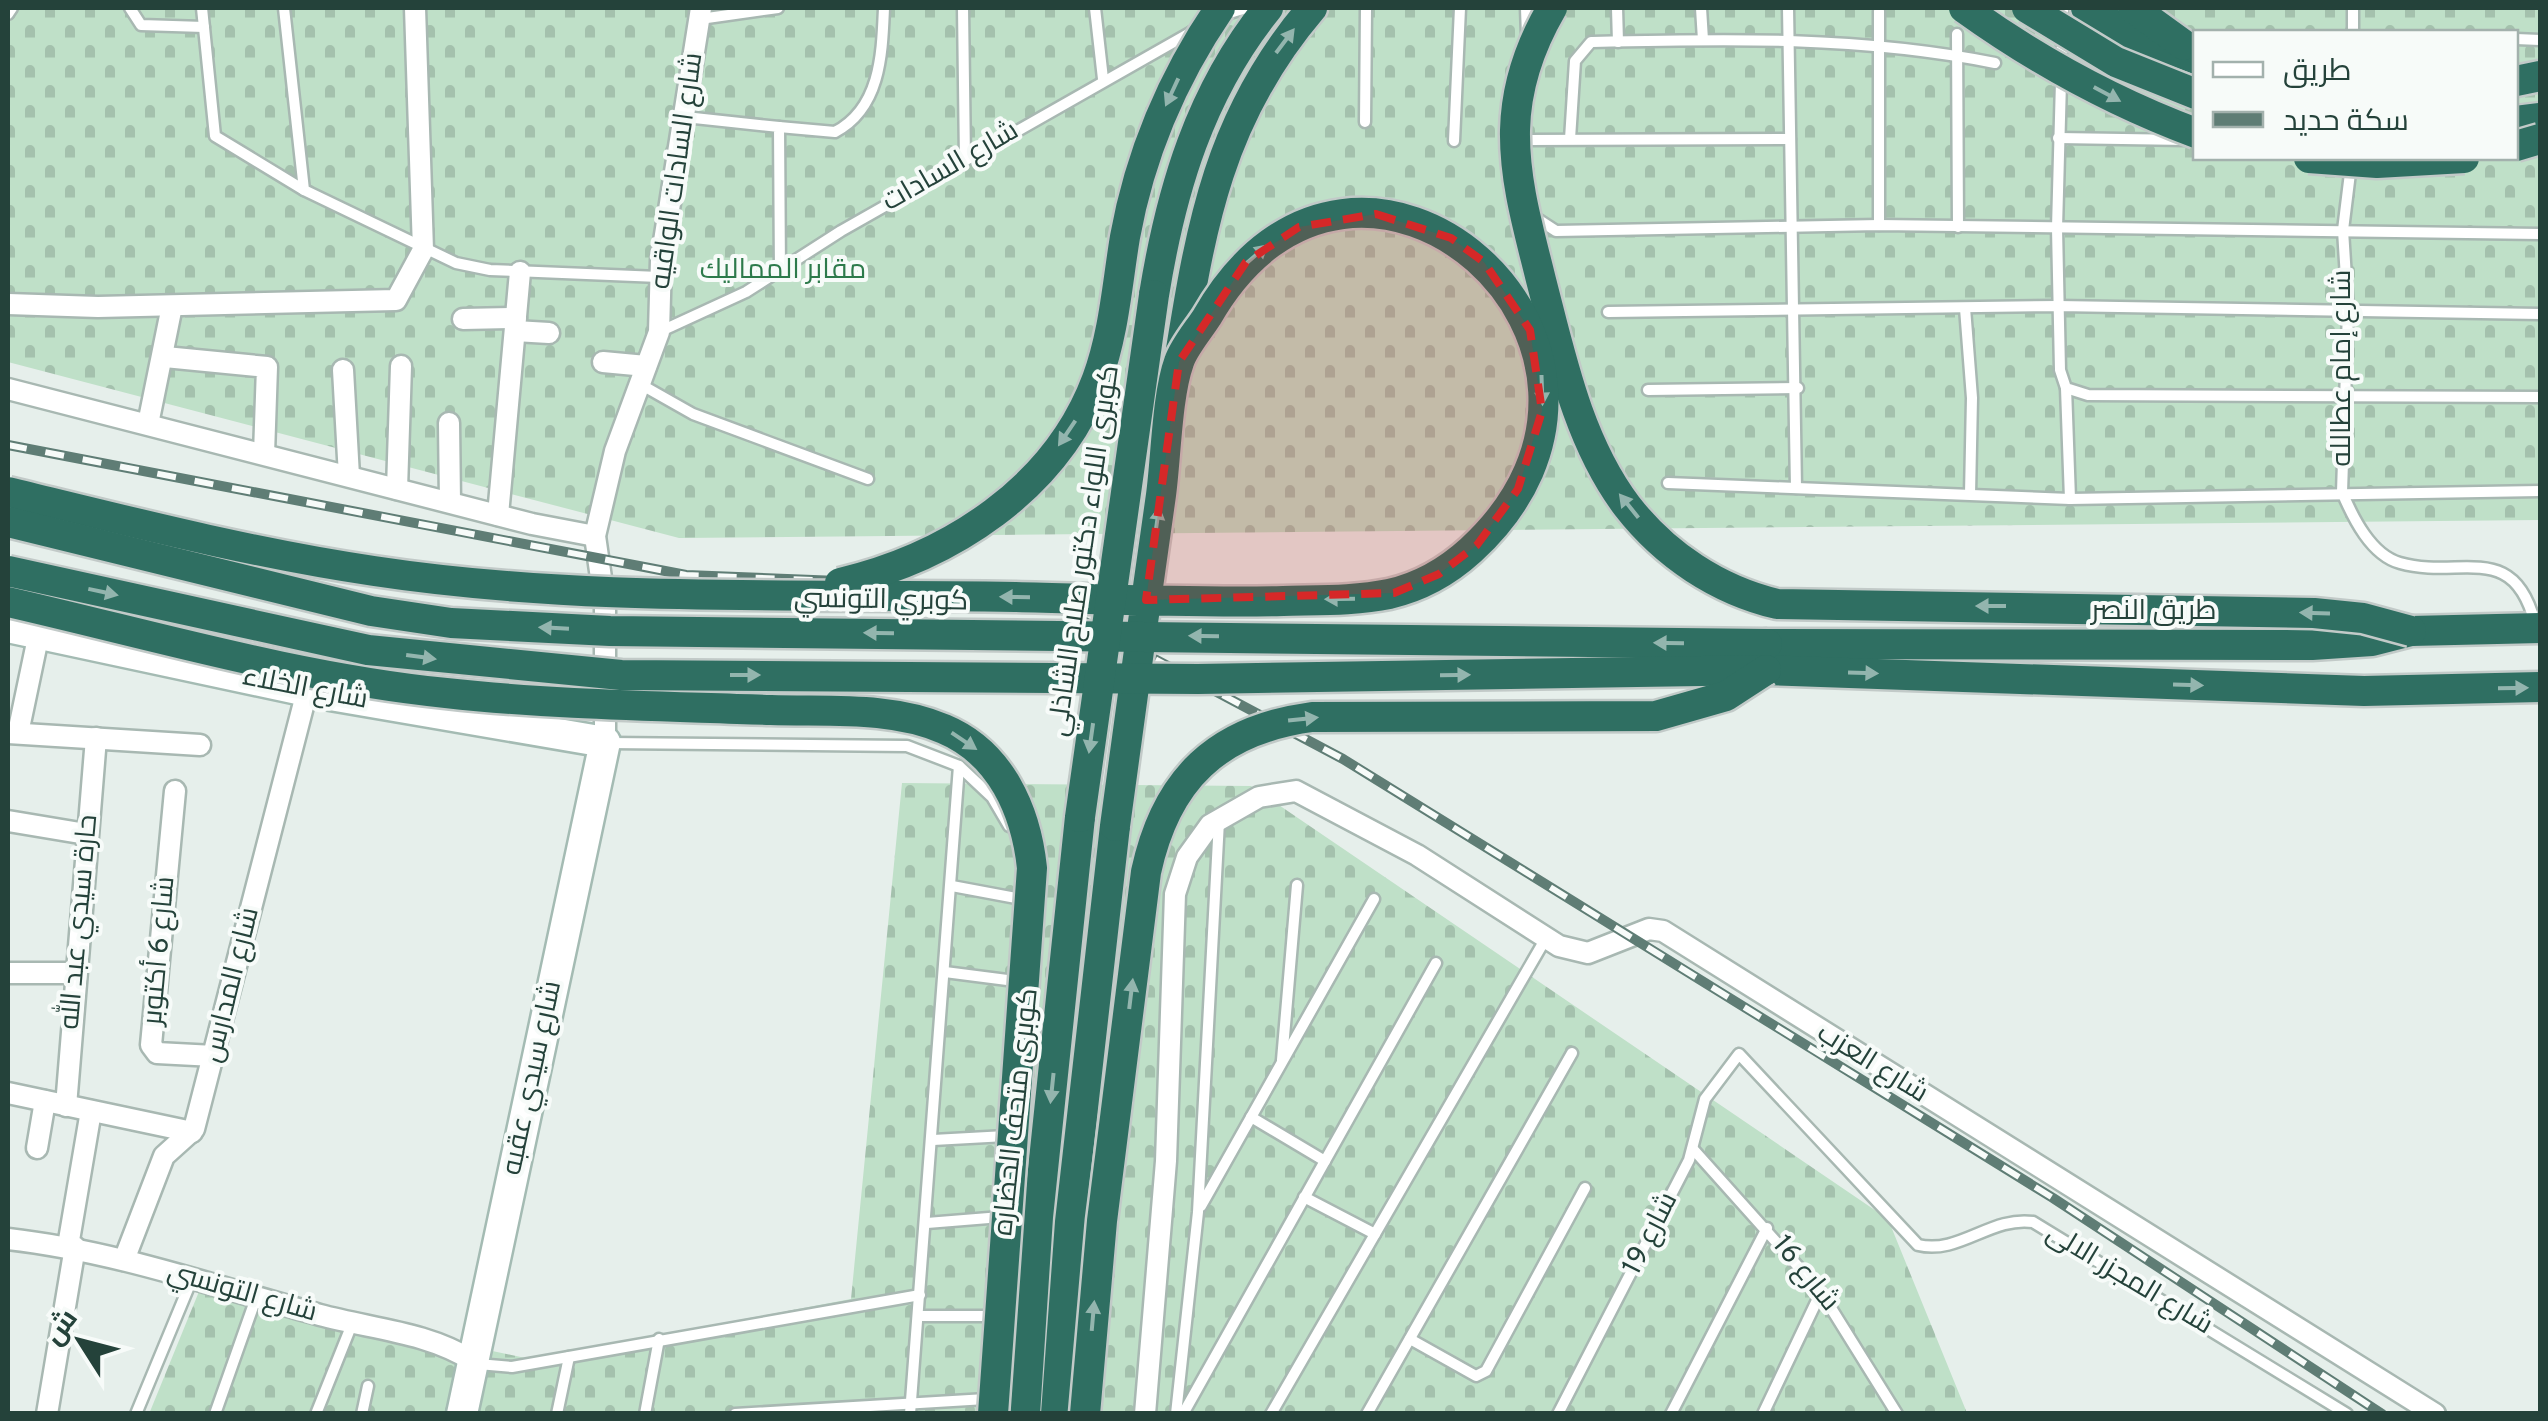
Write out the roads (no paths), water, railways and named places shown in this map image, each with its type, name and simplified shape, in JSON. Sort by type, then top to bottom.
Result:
[{"type":"highway","points":[[779,592],[874,574],[944,546],[993,515],[1028,484],[1056,450],[1096,381],[1149,145],[1182,70],[1220,8]]},
{"type":"highway","name":"كوبرى اللواء دكتور صلاح الشاذلي","points":[[1080,817],[1154,295],[1174,189],[1212,94],[1268,8]]},
{"type":"highway","points":[[1056,1414],[1070,1222],[1115,826],[1179,362],[1203,220],[1218,167],[1255,85],[1312,8]]},
{"type":"highway","points":[[1552,8],[1531,48],[1515,130],[1522,197],[1556,344],[1582,423],[1610,482],[1630,510],[1694,569],[1746,597],[1777,604],[2314,613],[2363,618],[2411,631]]},
{"type":"highway","points":[[2027,8],[2116,62],[2193,93]]},
{"type":"highway","points":[[2086,8],[2132,36],[2193,58]]},
{"type":"highway","points":[[2134,8],[2193,49]]},
{"type":"highway","points":[[1960,21],[2114,98],[2193,132]]},
{"type":"highway","points":[[2343,160],[2420,160]]},
{"type":"highway","points":[[8,492],[372,571],[516,587],[1243,602],[1361,598],[1394,593],[1438,574],[1477,544],[1518,489],[1535,451],[1542,411],[1541,370],[1530,330],[1511,293],[1484,262],[1414,221],[1376,214],[1334,216],[1270,242],[1229,281],[1179,362]]},
{"type":"highway","name":"كوبري التونسي","points":[[8,522],[371,610],[451,623],[610,631],[1766,657]]},
{"type":"highway","points":[[8,571],[368,650],[621,676],[1198,679],[1766,657],[2364,691],[2540,688]]},
{"type":"highway","points":[[8,602],[365,683],[549,701],[885,714],[948,730],[976,749],[1000,773],[1018,802],[1029,834],[1032,868],[1018,1119],[990,1406]]},
{"type":"highway","name":"طريق النصر","points":[[1766,657],[2312,645],[2372,640],[2411,631],[2539,628]]},
{"type":"highway","points":[[1085,1414],[1102,1221],[1146,872],[1160,822],[1188,776],[1243,734],[1276,722],[1312,717],[1656,716],[1703,706],[1766,657]]},
{"type":"highway","name":"كوبرى متحف الحضاره","points":[[1025,1414],[1038,1217],[1080,817]]},
{"type":"street","points":[[8,304],[389,302],[401,294],[423,250],[414,8]]},
{"type":"street","name":"شارع السادات الواقيه","points":[[604,742],[605,606],[594,536],[615,452],[659,332],[659,277],[700,13]]},
{"type":"street","points":[[498,515],[520,272]]},
{"type":"street","points":[[148,424],[165,358],[172,306]]},
{"type":"street","points":[[463,319],[549,333]]},
{"type":"street","points":[[165,358],[267,367],[264,454]]},
{"type":"street","points":[[603,362],[643,375]]},
{"type":"street","points":[[396,488],[401,366]]},
{"type":"street","points":[[343,370],[349,476]]},
{"type":"street","points":[[8,388],[498,515],[594,536]]},
{"type":"street","points":[[449,424],[450,502]]},
{"type":"street","name":"شارع الخلاء","points":[[8,627],[306,691],[604,742]]},
{"type":"street","points":[[38,632],[13,733],[200,745]]},
{"type":"street","name":"شارع المدارس","points":[[124,1260],[164,1156],[192,1132],[306,691]]},
{"type":"street","name":"حارة سيدي عبد الله","points":[[66,1106],[96,738]]},
{"type":"street","name":"شارع سيدي عقبه","points":[[462,1414],[604,742]]},
{"type":"street","name":"شارع 6 أكتوبر","points":[[175,790],[151,1045],[158,1053],[214,1056]]},
{"type":"street","name":"شارع العزب","points":[[1219,819],[1259,797],[1296,791],[1417,856],[1558,946],[1588,953],[1649,929],[1663,931],[2435,1414]]},
{"type":"street","points":[[1145,1414],[1166,1161],[1175,894],[1187,857],[1219,819]]},
{"type":"street","points":[[8,821],[86,834]]},
{"type":"street","points":[[8,973],[76,973]]},
{"type":"street","points":[[8,1093],[192,1132]]},
{"type":"street","points":[[36,1148],[44,1101]]},
{"type":"street","points":[[46,1414],[90,1111]]},
{"type":"street","name":"شارع التونسي","points":[[8,1239],[72,1246],[352,1324],[432,1340],[473,1362]]},
{"type":"lane","points":[[8,14],[12,8]]},
{"type":"lane","points":[[130,8],[141,25],[204,27]]},
{"type":"lane","points":[[202,8],[214,136],[304,190],[456,263],[520,272],[659,277]]},
{"type":"lane","points":[[284,8],[304,190]]},
{"type":"lane","points":[[700,13],[778,8]]},
{"type":"lane","points":[[685,116],[835,132],[863,109],[874,88],[884,8]]},
{"type":"lane","points":[[963,8],[964,160]]},
{"type":"lane","points":[[1095,8],[1103,79]]},
{"type":"lane","name":"شارع السادات","points":[[659,332],[780,273],[1103,79],[1246,8]]},
{"type":"lane","points":[[1366,8],[1366,122]]},
{"type":"lane","points":[[1454,141],[1460,8]]},
{"type":"lane","points":[[1526,8],[1528,140],[1534,212],[1548,230],[1879,225],[2540,234]]},
{"type":"lane","points":[[1617,8],[1618,42]]},
{"type":"lane","points":[[1701,8],[1702,40]]},
{"type":"lane","points":[[1788,8],[1798,388],[1796,488]]},
{"type":"lane","points":[[2063,8],[2058,306],[2070,499]]},
{"type":"lane","points":[[1879,12],[1879,225]]},
{"type":"lane","points":[[1958,226],[1960,21]]},
{"type":"lane","points":[[1570,140],[1577,54],[1591,42],[1789,38],[1879,44],[1995,63]]},
{"type":"lane","points":[[779,127],[780,273]]},
{"type":"lane","points":[[2058,138],[2193,140]]},
{"type":"lane","points":[[1528,140],[1790,139]]},
{"type":"lane","name":"شارع إمام عطالله","points":[[2352,160],[2342,230],[2348,310],[2342,492],[2352,515],[2380,552],[2400,564],[2496,569],[2514,578],[2530,601],[2539,628]]},
{"type":"lane","points":[[1608,312],[2058,306],[2540,314]]},
{"type":"lane","points":[[1965,308],[1972,398],[1970,494]]},
{"type":"lane","points":[[643,375],[693,414],[868,479]]},
{"type":"lane","points":[[1648,390],[1798,388]]},
{"type":"lane","points":[[2066,388],[2088,395],[2540,398]]},
{"type":"lane","points":[[1668,483],[2070,499],[2540,491]]},
{"type":"lane","points":[[604,742],[907,746],[959,766],[979,782],[1003,814],[1018,856],[1021,899],[990,1406],[985,1414]]},
{"type":"lane","points":[[910,1409],[959,766]]},
{"type":"lane","points":[[1179,1414],[1198,1212],[1219,819]]},
{"type":"lane","points":[[1282,1066],[1297,885]]},
{"type":"lane","points":[[952,886],[1021,899]]},
{"type":"lane","points":[[1198,1212],[1374,898]]},
{"type":"lane","points":[[1271,1414],[1546,938]]},
{"type":"lane","points":[[1179,1414],[1436,964]]},
{"type":"lane","points":[[945,972],[1015,981]]},
{"type":"lane","points":[[1368,1414],[1572,1053]]},
{"type":"lane","name":"شارع 19","points":[[1558,1414],[1693,1149],[1705,1099],[1739,1054]]},
{"type":"lane","name":"شارع المجزر الالى","points":[[1739,1054],[1918,1245],[1948,1246],[2002,1222],[2033,1222],[2348,1414]]},
{"type":"lane","points":[[1251,1117],[1325,1161]]},
{"type":"lane","points":[[933,1140],[1006,1136]]},
{"type":"lane","name":"شارع 16","points":[[1693,1149],[1821,1292],[1898,1414]]},
{"type":"lane","points":[[1410,1339],[1464,1372],[1476,1376],[1486,1371],[1585,1188]]},
{"type":"lane","points":[[1304,1198],[1375,1234]]},
{"type":"lane","points":[[927,1223],[1001,1217]]},
{"type":"lane","points":[[1671,1414],[1767,1228]]},
{"type":"lane","points":[[136,1414],[192,1278]]},
{"type":"lane","points":[[1763,1414],[1821,1292]]},
{"type":"lane","points":[[473,1362],[498,1368],[920,1296]]},
{"type":"lane","points":[[215,1414],[256,1298]]},
{"type":"lane","points":[[918,1316],[993,1316]]},
{"type":"lane","points":[[316,1414],[352,1324]]},
{"type":"lane","points":[[645,1414],[659,1339]]},
{"type":"lane","points":[[557,1414],[569,1356]]},
{"type":"lane","points":[[362,1414],[368,1386]]},
{"type":"lane","points":[[1884,1414],[1892,1402]]},
{"type":"lane","points":[[735,1414],[990,1406]]},
{"type":"railway","points":[[8,445],[686,575],[1021,588],[1343,759],[2053,1198],[2382,1414]]},
{"type":"park label","name":"مقابر المماليك","points":[[783,271]]}]
